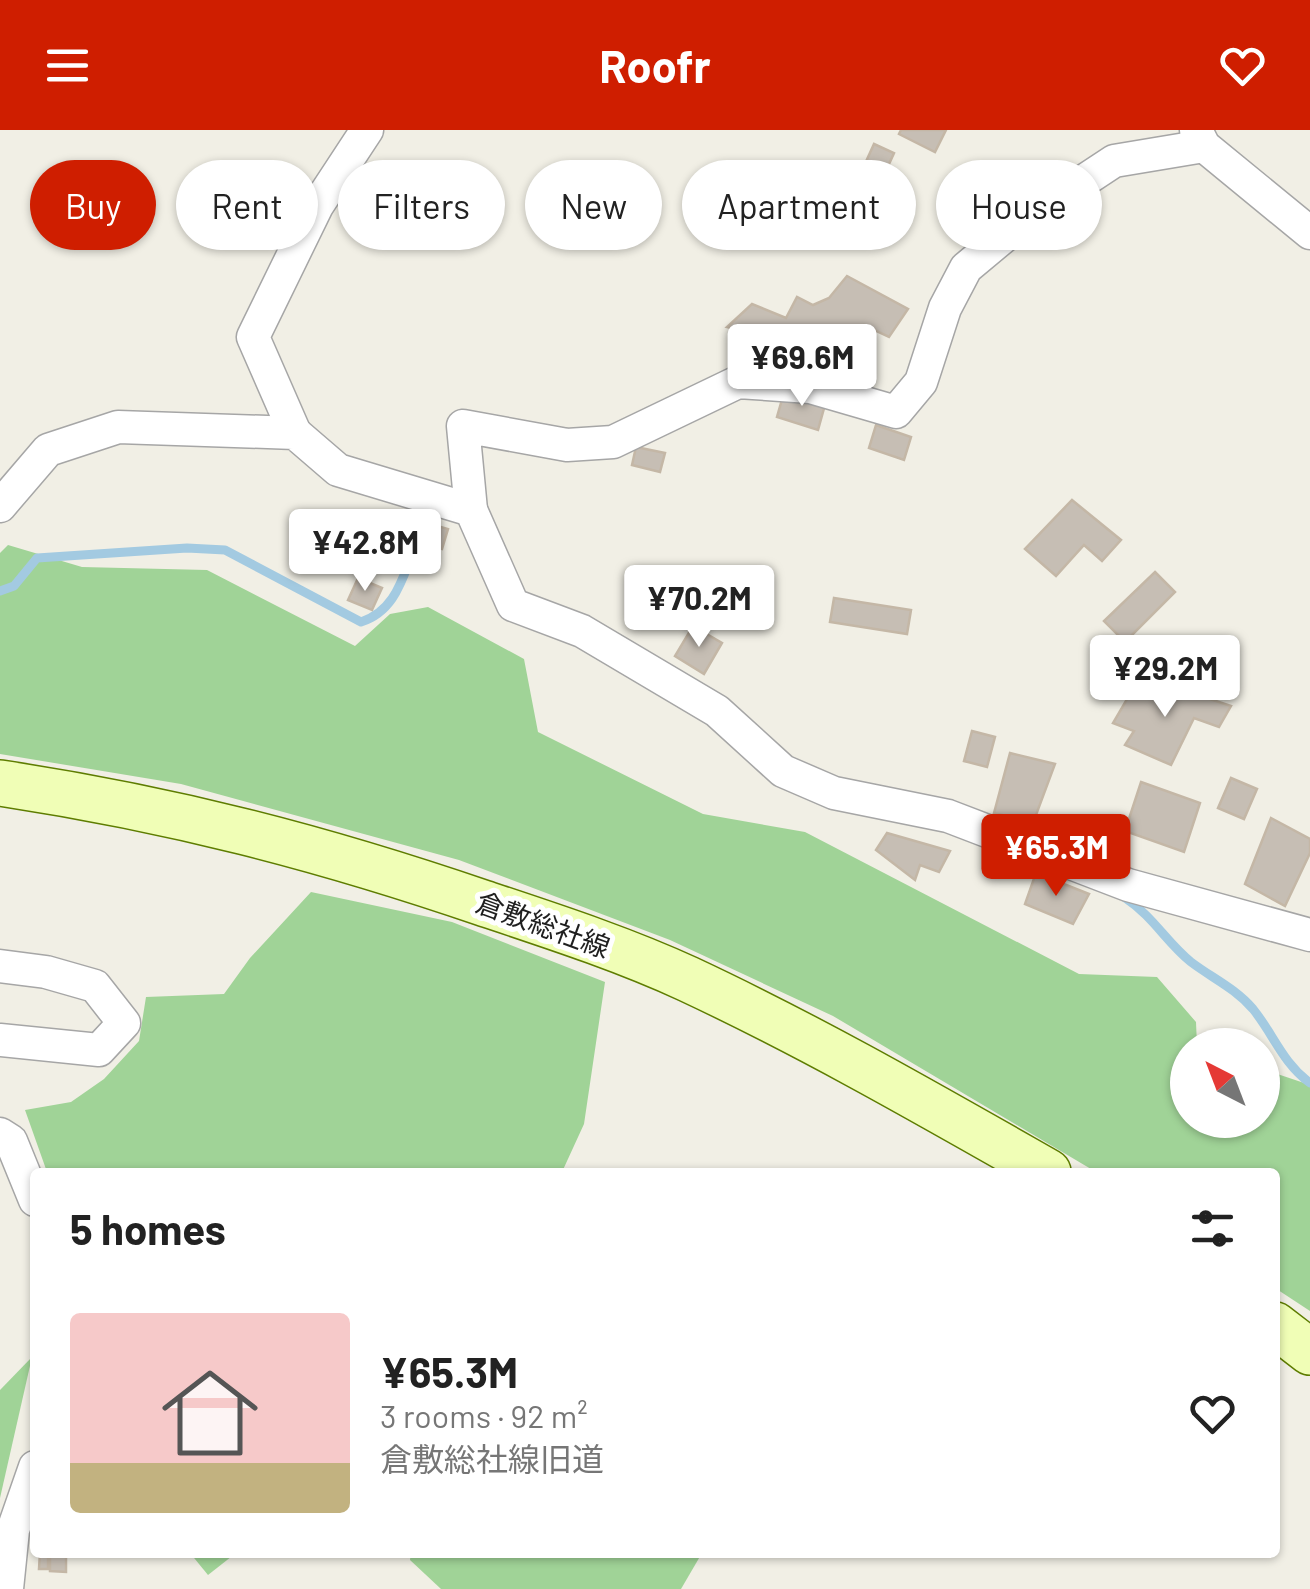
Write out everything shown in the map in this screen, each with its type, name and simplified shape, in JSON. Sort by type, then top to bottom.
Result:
[{"type":"main road","name":"倉敷総社線","points":[[0,783],[118,801],[250,830],[535,920],[686,978],[875,1074],[1041,1168]]},
{"type":"main road","points":[[1280,1330],[1310,1352]]},
{"type":"street","points":[[367,130],[317,206],[253,336],[295,434],[338,470],[471,510]]},
{"type":"street","points":[[1310,233],[1200,138],[1114,161],[1020,223],[966,268],[945,308],[921,382],[896,412],[881,412],[810,388],[738,382],[613,442],[567,445],[463,426],[471,510],[513,605],[582,631],[717,711],[783,770],[834,793],[948,816],[1128,885],[1310,935]]},
{"type":"street","points":[[0,506],[48,450],[118,427],[295,434]]},
{"type":"street","points":[[0,966],[46,972],[94,986],[124,1023],[99,1050],[0,1040]]},
{"type":"street","points":[[0,1134],[11,1141],[30,1188]]},
{"type":"street","points":[[7,1589],[13,1530],[30,1481]]},
{"type":"green space","points":[[8,545],[82,567],[207,570],[355,646],[390,614],[428,607],[524,659],[538,732],[703,814],[805,832],[1079,974],[1157,977],[1196,1022],[1196,1028],[1170,1028],[1170,1138],[1280,1138],[1280,1075],[1310,1085],[1310,1311],[1280,1291],[1280,1168],[1089,1168],[833,1016],[670,940],[459,860],[181,784],[0,754],[0,553]]},
{"type":"green space","points":[[311,892],[452,922],[605,982],[584,1124],[564,1168],[46,1168],[25,1110],[71,1102],[104,1079],[139,1041],[146,997],[224,994],[250,958]]},
{"type":"green space","points":[[30,1359],[0,1498],[0,1390]]},
{"type":"green space","points":[[194,1558],[230,1558],[208,1575]]},
{"type":"green space","points":[[699,1558],[681,1589],[441,1589],[410,1560]]},
{"type":"building","points":[[901,130],[946,130],[935,152],[899,134]]},
{"type":"building","points":[[874,144],[894,153],[891,160],[867,160]]},
{"type":"building","points":[[847,276],[908,309],[889,337],[864,325],[831,368],[790,341],[727,327],[752,304],[786,318],[797,297],[813,305],[829,298]]},
{"type":"building","points":[[785,389],[826,401],[818,430],[777,417]]},
{"type":"building","points":[[876,425],[911,437],[904,460],[869,448]]},
{"type":"building","points":[[636,447],[665,453],[660,472],[632,465]]},
{"type":"building","points":[[1072,500],[1121,540],[1102,561],[1084,545],[1056,576],[1025,549]]},
{"type":"building","points":[[427,523],[448,529],[442,549],[421,543]]},
{"type":"building","points":[[1155,572],[1175,592],[1125,642],[1104,621]]},
{"type":"building","points":[[358,578],[382,588],[372,610],[348,600]]},
{"type":"building","points":[[834,598],[911,610],[907,634],[830,622]]},
{"type":"building","points":[[693,626],[722,643],[704,674],[675,656]]},
{"type":"building","points":[[1137,682],[1163,699],[1171,686],[1231,706],[1219,727],[1194,718],[1171,765],[1125,745],[1134,731],[1113,723]]},
{"type":"building","points":[[972,731],[995,737],[987,767],[964,761]]},
{"type":"building","points":[[1010,753],[1055,764],[1033,823],[994,813]]},
{"type":"building","points":[[1231,778],[1257,789],[1244,819],[1218,808]]},
{"type":"building","points":[[1141,782],[1200,803],[1184,852],[1125,831]]},
{"type":"building","points":[[1271,818],[1310,839],[1310,853],[1285,906],[1245,884]]},
{"type":"building","points":[[887,833],[950,851],[939,872],[920,865],[915,880],[876,850]]},
{"type":"building","points":[[1003,852],[1022,857],[1017,874],[998,870]]},
{"type":"building","points":[[1036,873],[1089,894],[1073,924],[1025,904]]},
{"type":"building","points":[[40,1558],[48,1558],[48,1569],[39,1569]]},
{"type":"building","points":[[50,1558],[66,1558],[66,1572],[50,1571]]},
{"type":"waterway","points":[[0,591],[14,586],[37,558],[187,548],[225,550],[361,622],[390,602],[414,550],[421,552]]},
{"type":"waterway","points":[[1124,897],[1191,962],[1246,1002],[1292,1066],[1310,1083]]}]
